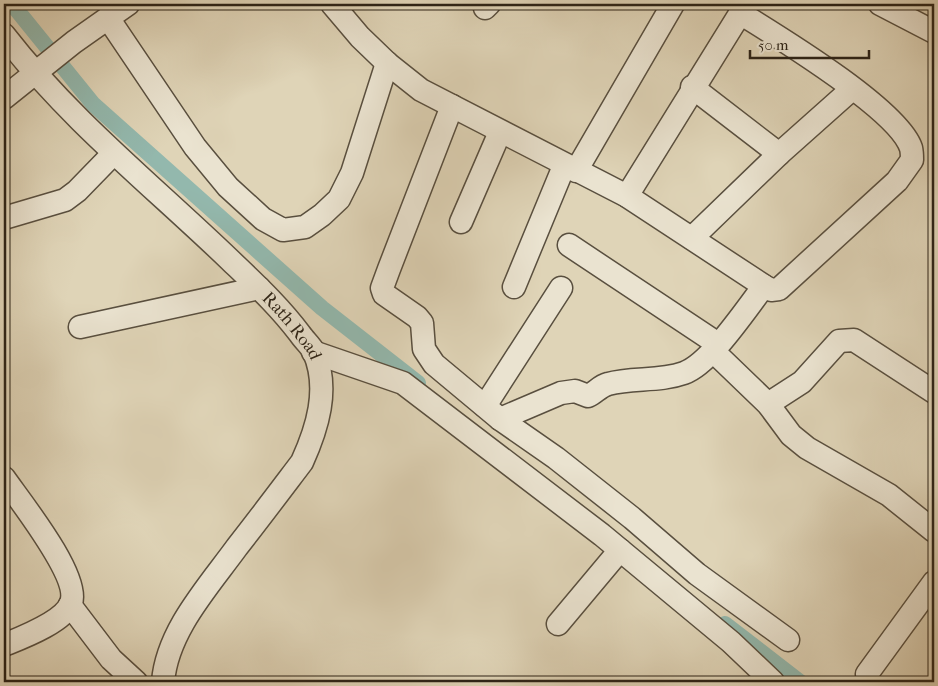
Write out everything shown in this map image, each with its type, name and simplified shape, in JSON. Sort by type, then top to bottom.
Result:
[{"type":"street","points":[[4,98],[74,42],[128,4]]},
{"type":"street","points":[[332,4],[360,37],[386,63],[421,90],[627,196],[771,290],[779,290],[786,285],[896,181],[912,160],[911,148],[887,118],[852,89],[743,8],[692,87],[627,196]]},
{"type":"street","points":[[514,287],[570,168],[673,4]]},
{"type":"street","points":[[880,4],[934,32]]},
{"type":"street","points":[[108,18],[195,147],[222,180],[263,219],[283,230],[305,227],[322,215],[339,199],[352,173],[386,63]]},
{"type":"street","name":"Rath Road","points":[[4,36],[41,69],[114,154],[191,222],[281,309],[314,352],[320,377],[320,411],[313,438],[302,462],[201,595],[172,644],[164,670],[163,682]]},
{"type":"street","points":[[692,87],[779,154]]},
{"type":"street","points":[[692,238],[779,154],[852,89]]},
{"type":"street","points":[[452,106],[382,288],[388,298],[417,317],[422,323],[424,349],[427,356],[493,412],[556,458],[697,574],[788,640]]},
{"type":"street","points":[[461,222],[500,132]]},
{"type":"street","points":[[4,218],[65,200],[77,191],[114,154]]},
{"type":"street","points":[[569,245],[715,347],[768,404],[791,435],[807,448],[889,496],[934,532]]},
{"type":"street","points":[[493,412],[569,391],[588,396],[605,384],[670,377],[685,373],[698,366],[764,286]]},
{"type":"street","points":[[80,327],[259,288]]},
{"type":"street","points":[[493,412],[561,288]]},
{"type":"street","points":[[768,404],[802,382],[839,341],[847,340],[854,340],[934,392]]},
{"type":"street","points":[[314,352],[403,383],[620,550],[731,642],[773,682]]},
{"type":"street","points":[[4,478],[59,559],[73,594],[70,605],[56,620],[4,645]]},
{"type":"street","points":[[558,624],[620,550]]},
{"type":"street","points":[[867,674],[934,582]]},
{"type":"street","points":[[70,605],[111,659],[136,682]]},
{"type":"waterway","points":[[12,4],[93,104],[322,308],[418,383]]},
{"type":"waterway","points":[[725,624],[800,682]]}]
